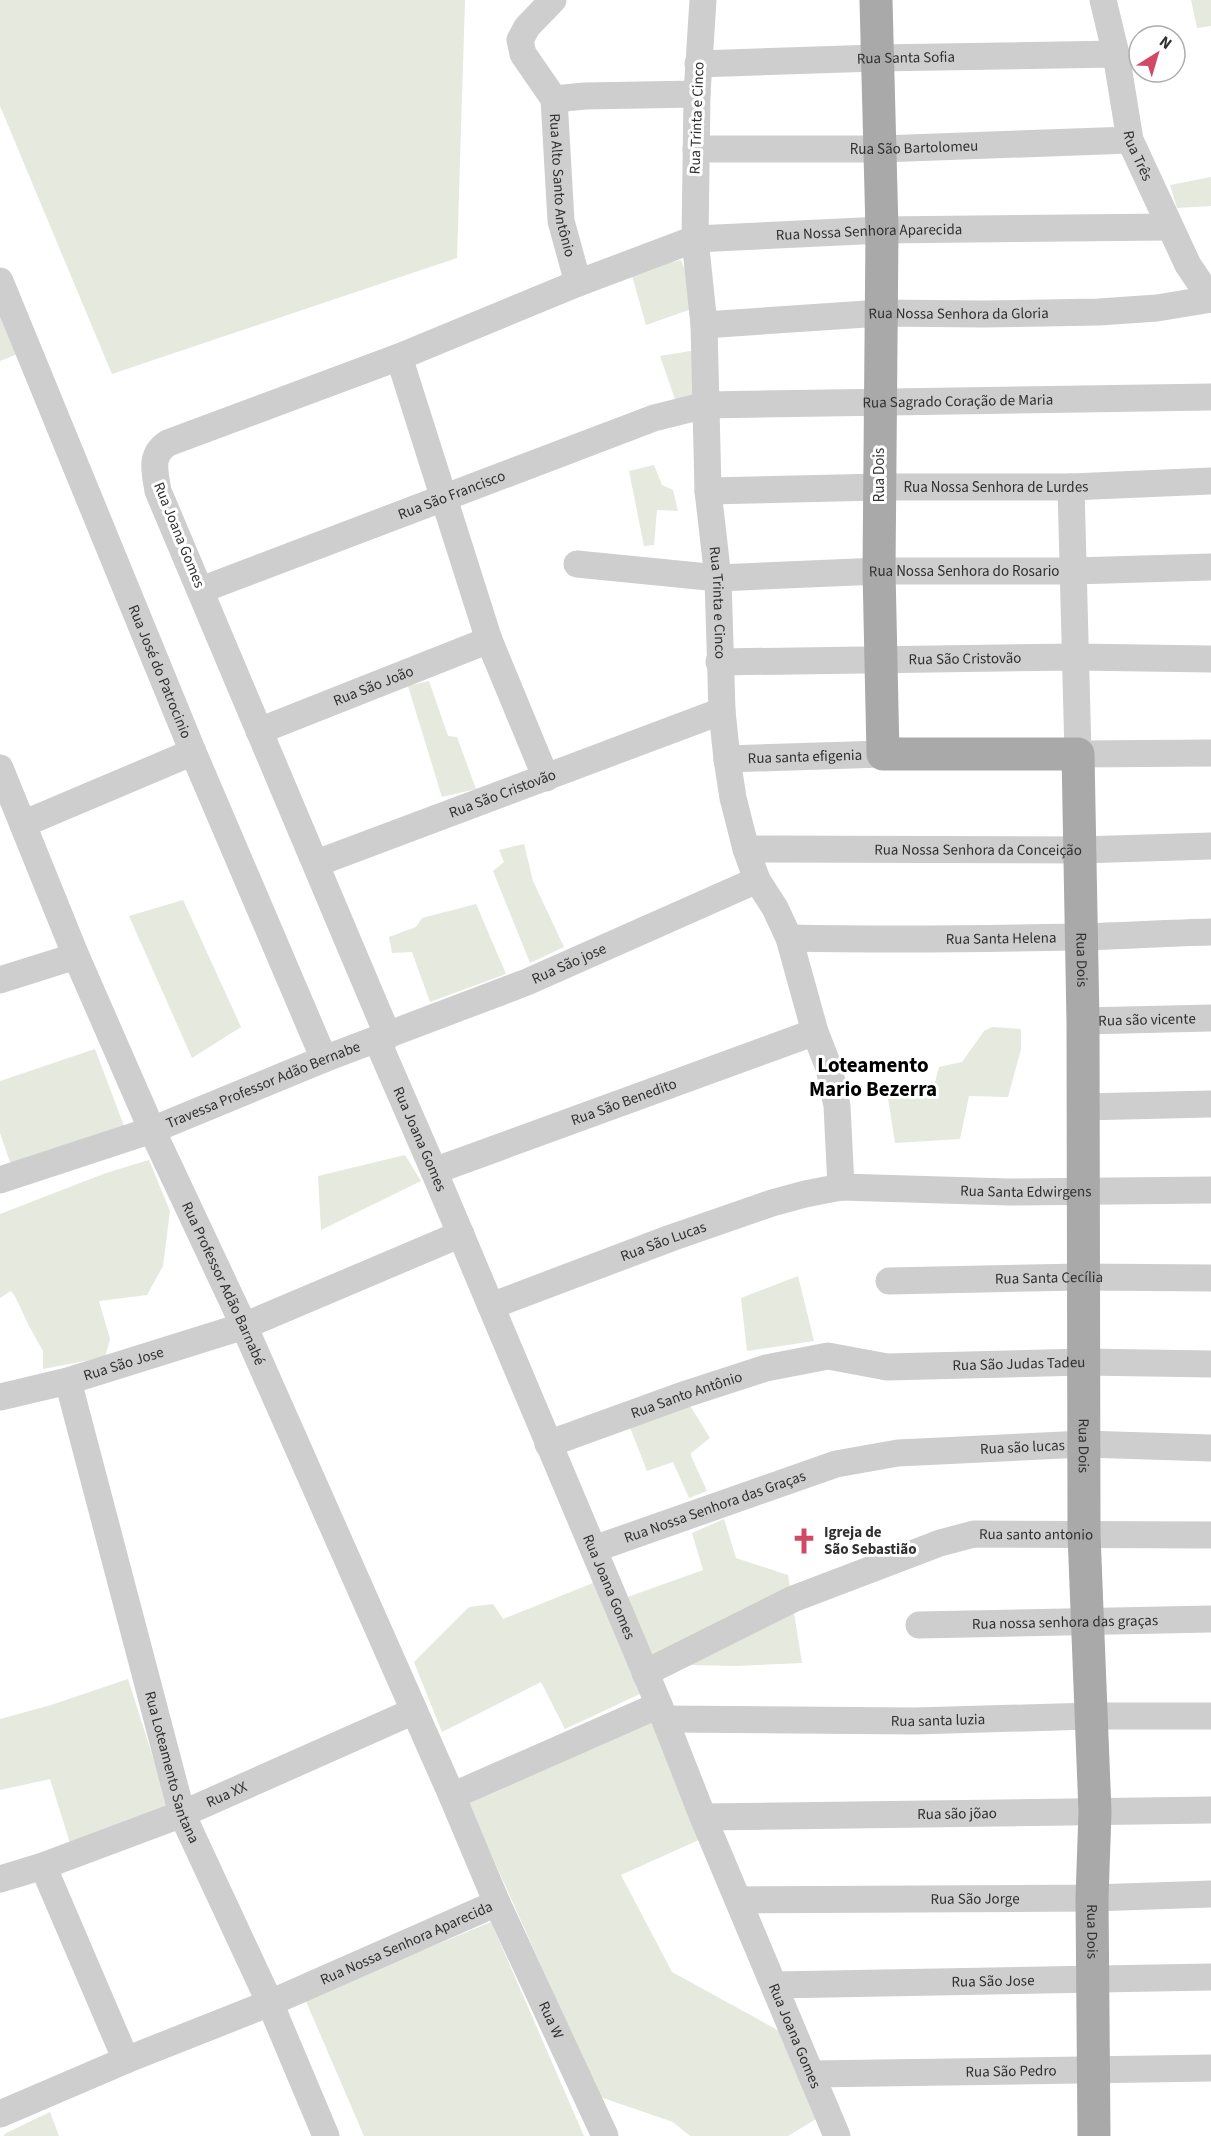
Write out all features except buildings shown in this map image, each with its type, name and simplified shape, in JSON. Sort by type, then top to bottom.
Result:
[{"type":"main road","name":"Rua Dois","points":[[876,0],[882,230],[879,571],[883,754]]},
{"type":"main road","points":[[883,754],[1078,754]]},
{"type":"main road","name":"Rua Dois","points":[[1078,754],[1083,1021],[1084,1534],[1095,1812],[1092,1898],[1094,2136]]},
{"type":"street","name":"Rua Alto Santo Antônio","points":[[553,0],[527,27],[520,40],[523,54],[554,99],[561,221],[578,283]]},
{"type":"street","name":"Rua Trinta e Cinco","points":[[703,0],[698,64],[694,239],[704,325],[708,491],[718,578],[719,663],[727,759],[746,849],[757,880],[775,908],[789,938],[815,1032],[829,1068],[837,1106],[841,1187]]},
{"type":"street","name":"Rua Três","points":[[1103,0],[1116,54],[1130,140],[1168,227],[1188,265],[1211,299]]},
{"type":"street","name":"Rua Santa Sofia","points":[[698,64],[1116,54]]},
{"type":"street","points":[[554,99],[585,96],[697,94]]},
{"type":"street","name":"Rua São Bartolomeu","points":[[696,149],[881,148],[1130,140]]},
{"type":"street","name":"Rua Nossa Senhora Aparecida","points":[[578,283],[694,239],[882,230],[1168,227]]},
{"type":"street","name":"Rua José do Patrocinio","points":[[0,281],[193,752],[324,1059]]},
{"type":"street","name":"Rua Joana Gomes","points":[[578,283],[399,357],[179,439],[160,448],[155,459],[155,472],[158,491],[317,863],[434,1171],[594,1549],[837,2136]]},
{"type":"street","name":"Rua Nossa Senhora da Gloria","points":[[704,325],[881,313],[1099,312],[1157,308],[1211,299]]},
{"type":"street","points":[[399,357],[489,640],[546,778]]},
{"type":"street","name":"Rua Sagrado Coração de Maria","points":[[706,405],[1211,398]]},
{"type":"street","name":"Rua São Francisco","points":[[201,590],[654,418],[706,405]]},
{"type":"street","name":"Rua Nossa Senhora de Lurdes","points":[[708,491],[880,487],[1071,487],[1211,481]]},
{"type":"street","name":"Rua Dois","points":[[1071,487],[1078,754]]},
{"type":"street","points":[[576,564],[718,578]]},
{"type":"street","name":"Rua Nossa Senhora do Rosario","points":[[718,578],[879,571],[1074,571],[1211,567]]},
{"type":"street","name":"Rua São João","points":[[259,731],[489,640]]},
{"type":"street","name":"Rua São Cristovão","points":[[719,663],[1076,657],[1211,659]]},
{"type":"street","name":"Rua São Cristovão","points":[[317,863],[722,711]]},
{"type":"street","points":[[23,824],[193,752]]},
{"type":"street","points":[[1078,754],[1211,753]]},
{"type":"street","name":"Rua santa efigenia","points":[[727,759],[883,754]]},
{"type":"street","name":"Rua Professor Adão Barnabé","points":[[0,768],[76,956],[152,1130],[244,1326],[452,1796]]},
{"type":"street","name":"Rua Nossa Senhora da Conceição","points":[[746,849],[1080,850],[1211,846]]},
{"type":"street","name":"Rua São jose","points":[[383,1038],[527,982],[757,880]]},
{"type":"street","name":"Rua Santa Helena","points":[[789,938],[1082,937],[1211,932]]},
{"type":"street","points":[[0,980],[76,956]]},
{"type":"street","name":"Rua são vicente","points":[[1083,1021],[1211,1018]]},
{"type":"street","name":"Rua São Benedito","points":[[434,1171],[815,1032]]},
{"type":"street","name":"Travessa Professor Adão Bernabe","points":[[0,1180],[152,1130],[324,1059],[383,1038]]},
{"type":"street","points":[[1082,1107],[1211,1104]]},
{"type":"street","name":"Rua Santa Edwirgens","points":[[841,1187],[1009,1192],[1211,1190]]},
{"type":"street","name":"Rua São Lucas","points":[[491,1306],[671,1238],[772,1203],[841,1187]]},
{"type":"street","name":"Rua São Jose","points":[[0,1397],[68,1381],[244,1326],[461,1234]]},
{"type":"street","name":"Rua Santa Cecília","points":[[889,1281],[1084,1277],[1211,1278]]},
{"type":"street","name":"Rua São Judas Tadeu","points":[[828,1356],[887,1367],[1083,1362],[1211,1364]]},
{"type":"street","name":"Rua Santo Antônio","points":[[549,1444],[686,1394],[766,1368],[828,1356]]},
{"type":"street","name":"Rua Loteamento Santana","points":[[68,1381],[182,1814],[270,2003],[326,2136]]},
{"type":"street","name":"Rua são lucas","points":[[836,1464],[898,1453],[1084,1444],[1211,1448]]},
{"type":"street","name":"Rua Nossa Senhora das Graças","points":[[594,1549],[836,1464]]},
{"type":"street","name":"Rua santo antonio","points":[[645,1673],[793,1599],[940,1544],[974,1534],[1211,1535]]},
{"type":"street","name":"Rua nossa senhora das graças","points":[[919,1625],[1211,1619]]},
{"type":"street","name":"Rua XX","points":[[0,1879],[43,1866],[182,1814],[414,1711]]},
{"type":"street","points":[[452,1796],[662,1712]]},
{"type":"street","name":"Rua santa luzia","points":[[662,1712],[915,1721],[1091,1716],[1211,1716]]},
{"type":"street","name":"Rua Nossa Senhora Aparecida","points":[[0,2114],[126,2060],[270,2003],[497,1903],[452,1796]]},
{"type":"street","name":"Rua são jõao","points":[[703,1817],[1211,1810]]},
{"type":"street","points":[[43,1866],[126,2060]]},
{"type":"street","name":"Rua São Jorge","points":[[739,1900],[1092,1898],[1211,1894]]},
{"type":"street","name":"Rua W","points":[[497,1903],[605,2136]]},
{"type":"street","name":"Rua São Jose","points":[[775,1985],[1211,1977]]},
{"type":"street","name":"Rua São Pedro","points":[[811,2074],[1211,2068]]},
{"type":"shaded area","points":[[0,0],[465,0],[457,258],[112,374],[0,106]]},
{"type":"shaded area","points":[[1191,0],[1211,0],[1211,26],[1197,28]]},
{"type":"shaded area","points":[[1211,177],[1211,206],[1177,208],[1170,185]]},
{"type":"shaded area","points":[[681,260],[700,306],[646,325],[631,272]]},
{"type":"shaded area","points":[[0,303],[20,353],[0,361]]},
{"type":"shaded area","points":[[696,350],[702,396],[676,402],[660,356]]},
{"type":"shaded area","points":[[654,465],[662,485],[673,490],[678,511],[657,510],[654,545],[644,546],[629,471]]},
{"type":"shaded area","points":[[429,681],[448,736],[457,737],[476,789],[442,797],[408,686]]},
{"type":"shaded area","points":[[524,844],[533,881],[564,947],[530,963],[493,871],[504,862],[499,850]]},
{"type":"shaded area","points":[[183,900],[241,1027],[192,1058],[129,916]]},
{"type":"shaded area","points":[[476,904],[506,974],[430,1002],[412,952],[392,953],[389,937],[416,927],[422,918]]},
{"type":"shaded area","points":[[992,1027],[1021,1029],[1021,1049],[1008,1097],[969,1096],[960,1139],[895,1143],[887,1092],[933,1090],[939,1067],[962,1062],[984,1031]]},
{"type":"shaded area","points":[[95,1049],[124,1126],[11,1165],[0,1133],[0,1081]]},
{"type":"shaded area","points":[[405,1155],[421,1181],[321,1230],[318,1176]]},
{"type":"shaded area","points":[[149,1160],[170,1211],[163,1266],[147,1295],[99,1301],[110,1339],[105,1357],[43,1369],[43,1351],[15,1296],[11,1291],[0,1298],[0,1214],[106,1173]]},
{"type":"shaded area","points":[[798,1276],[814,1341],[747,1351],[741,1298]]},
{"type":"shaded area","points":[[689,1404],[710,1438],[691,1453],[707,1491],[689,1498],[673,1462],[647,1471],[629,1425]]},
{"type":"shaded area","points":[[724,1519],[736,1558],[788,1575],[802,1663],[736,1666],[647,1664],[625,1598],[703,1570],[692,1533]]},
{"type":"shaded area","points":[[593,1583],[640,1694],[565,1729],[541,1682],[442,1732],[414,1662],[469,1607],[493,1604],[503,1619]]},
{"type":"shaded area","points":[[128,1679],[169,1808],[70,1843],[50,1779],[0,1790],[0,1719],[51,1705]]},
{"type":"shaded area","points":[[654,1716],[701,1839],[621,1875],[672,1972],[783,2033],[821,2116],[788,2136],[690,2136],[673,2122],[600,2097],[466,1798]]},
{"type":"shaded area","points":[[491,1922],[584,2136],[364,2136],[305,1999]]},
{"type":"shaded area","points":[[50,2112],[59,2136],[3,2136],[6,2133]]},
{"type":"place","name":"Igreja de São Sebastião","points":[[804,1541]]},
{"type":"district","name":"Loteamento Mario Bezerra","points":[[873,1077]]}]
